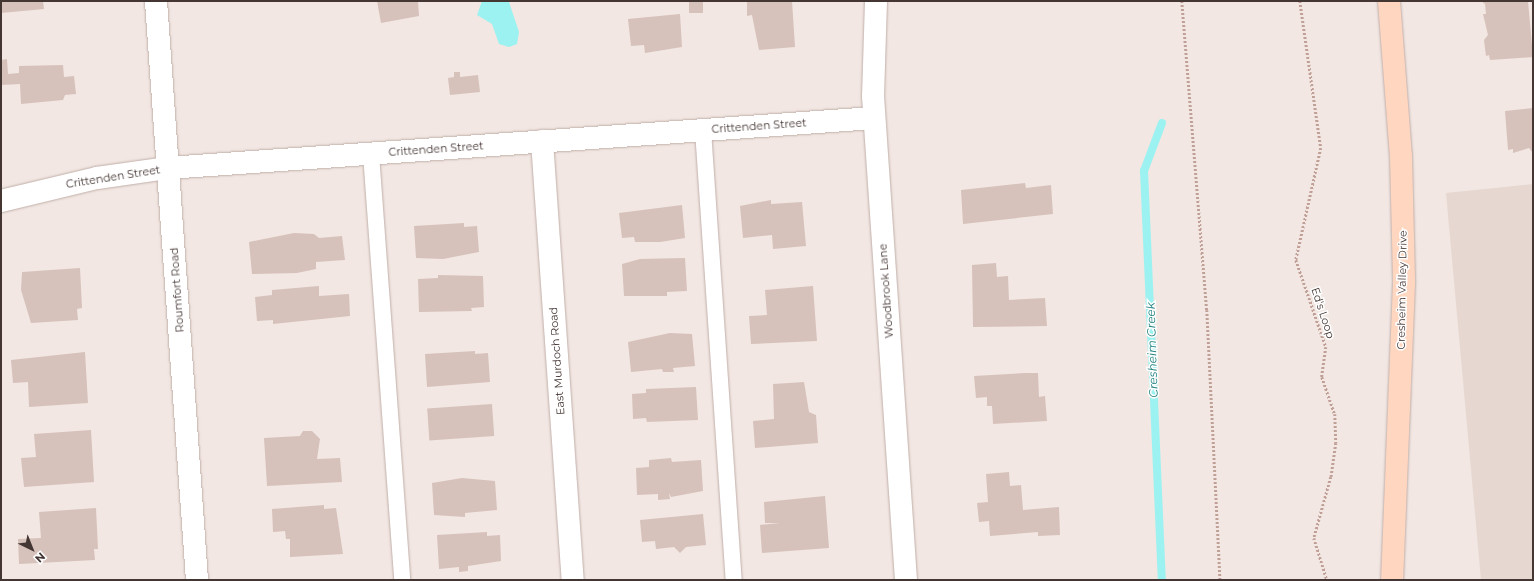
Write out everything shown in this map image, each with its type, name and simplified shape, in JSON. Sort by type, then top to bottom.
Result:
[{"type":"main road","name":"Cresheim Valley Drive","points":[[1389,1],[1401,156],[1404,283],[1392,580]]},
{"type":"street","name":"Roumfort Road","points":[[156,1],[197,580]]},
{"type":"street","name":"Woodbrook Lane","points":[[876,1],[874,118],[906,580]]},
{"type":"street","name":"Crittenden Street","points":[[1,201],[97,178],[168,168],[874,118]]},
{"type":"street","name":"East Murdoch Road","points":[[542,141],[573,580]]},
{"type":"lane","points":[[703,130],[734,580]]},
{"type":"lane","points":[[371,154],[402,580]]},
{"type":"path","points":[[1182,1],[1207,310],[1220,580]]},
{"type":"path","name":"Ed's Loop","points":[[1300,1],[1321,148],[1296,260],[1326,347],[1322,377],[1335,414],[1332,470],[1314,538],[1327,580]]},
{"type":"shaded area","points":[[1533,184],[1533,580],[1481,580],[1446,193]]},
{"type":"water","points":[[482,1],[509,2],[519,32],[517,44],[509,47],[499,44],[492,24],[477,15]]},
{"type":"building","points":[[1,1],[43,1],[44,9],[1,13]]},
{"type":"building","points":[[377,1],[418,1],[419,16],[381,23]]},
{"type":"building","points":[[689,1],[703,1],[703,13],[689,13]]},
{"type":"building","points":[[747,1],[792,1],[795,47],[759,50],[752,15],[747,16]]},
{"type":"building","points":[[1481,1],[1528,1],[1533,57],[1490,60],[1489,55],[1486,56],[1484,40],[1488,35],[1483,14],[1486,14],[1485,4]]},
{"type":"building","points":[[680,14],[682,47],[645,53],[644,45],[631,46],[628,19]]},
{"type":"building","points":[[7,59],[8,74],[19,73],[19,66],[63,65],[64,77],[74,76],[76,94],[65,95],[63,100],[21,104],[20,84],[1,85],[1,60]]},
{"type":"building","points":[[454,72],[460,72],[460,77],[478,75],[480,92],[450,95],[448,78],[454,77]]},
{"type":"building","points":[[1533,108],[1533,153],[1529,148],[1513,153],[1513,149],[1508,150],[1505,111]]},
{"type":"building","points":[[1025,183],[1026,188],[1051,185],[1053,214],[963,224],[961,190]]},
{"type":"building","points":[[771,200],[771,204],[802,202],[806,246],[773,249],[772,235],[743,238],[740,206]]},
{"type":"building","points":[[682,205],[685,238],[660,242],[635,242],[634,237],[622,238],[619,213]]},
{"type":"building","points":[[464,223],[464,227],[477,226],[479,252],[443,259],[416,258],[414,226]]},
{"type":"building","points":[[294,233],[314,234],[319,238],[342,236],[345,260],[316,262],[316,269],[297,273],[252,274],[249,242]]},
{"type":"building","points":[[685,258],[687,291],[667,292],[667,296],[624,296],[622,264],[640,259]]},
{"type":"building","points":[[996,263],[997,277],[1008,276],[1009,300],[1045,298],[1047,326],[973,327],[972,265]]},
{"type":"building","points":[[80,268],[82,308],[77,309],[78,320],[31,323],[21,290],[22,272]]},
{"type":"building","points":[[438,275],[483,276],[484,307],[471,308],[472,311],[419,312],[418,279],[438,278]]},
{"type":"building","points":[[319,286],[319,296],[349,294],[350,316],[273,324],[273,320],[257,321],[255,297],[272,295],[272,290]]},
{"type":"building","points":[[813,286],[817,341],[751,344],[749,316],[767,315],[765,290]]},
{"type":"building","points":[[670,333],[692,334],[695,366],[673,368],[674,372],[663,372],[662,369],[631,372],[628,342]]},
{"type":"building","points":[[475,351],[475,354],[488,353],[490,382],[427,387],[425,354]]},
{"type":"building","points":[[85,352],[88,403],[29,407],[28,382],[13,383],[11,360]]},
{"type":"building","points":[[1038,373],[1039,397],[1045,396],[1047,421],[993,424],[992,406],[987,406],[987,397],[976,398],[974,376]]},
{"type":"building","points":[[804,382],[809,412],[816,415],[818,443],[755,448],[753,421],[774,419],[773,384]]},
{"type":"building","points":[[696,387],[698,420],[647,422],[646,418],[633,419],[632,394],[646,393],[646,389]]},
{"type":"building","points":[[492,404],[494,436],[429,440],[427,409]]},
{"type":"building","points":[[91,430],[94,482],[24,487],[21,458],[36,457],[34,434]]},
{"type":"building","points":[[303,431],[312,431],[320,439],[317,459],[340,458],[342,482],[267,486],[264,438],[300,436]]},
{"type":"building","points":[[671,458],[672,462],[701,460],[703,491],[671,497],[669,493],[670,499],[658,500],[658,494],[637,495],[636,468],[649,467],[649,460]]},
{"type":"building","points":[[1009,472],[1010,486],[1021,485],[1023,510],[1059,507],[1060,535],[1038,536],[1038,532],[990,536],[989,521],[979,522],[977,503],[988,502],[986,474]]},
{"type":"building","points":[[462,478],[495,481],[497,510],[465,513],[465,517],[434,515],[432,483]]},
{"type":"building","points":[[825,496],[829,548],[762,553],[760,525],[780,523],[765,523],[764,502]]},
{"type":"building","points":[[324,505],[324,509],[336,508],[343,554],[290,557],[290,539],[286,539],[285,531],[273,532],[272,509]]},
{"type":"building","points":[[96,508],[98,549],[94,549],[95,560],[19,564],[18,539],[41,538],[39,512]]},
{"type":"building","points":[[703,514],[706,545],[686,547],[680,553],[674,547],[656,549],[655,541],[642,542],[640,520]]},
{"type":"building","points":[[487,532],[487,536],[500,535],[501,561],[468,566],[468,571],[459,572],[459,567],[439,569],[437,535]]},
{"type":"waterway","name":"Cresheim Creek","points":[[1162,123],[1144,171],[1162,580]]}]
